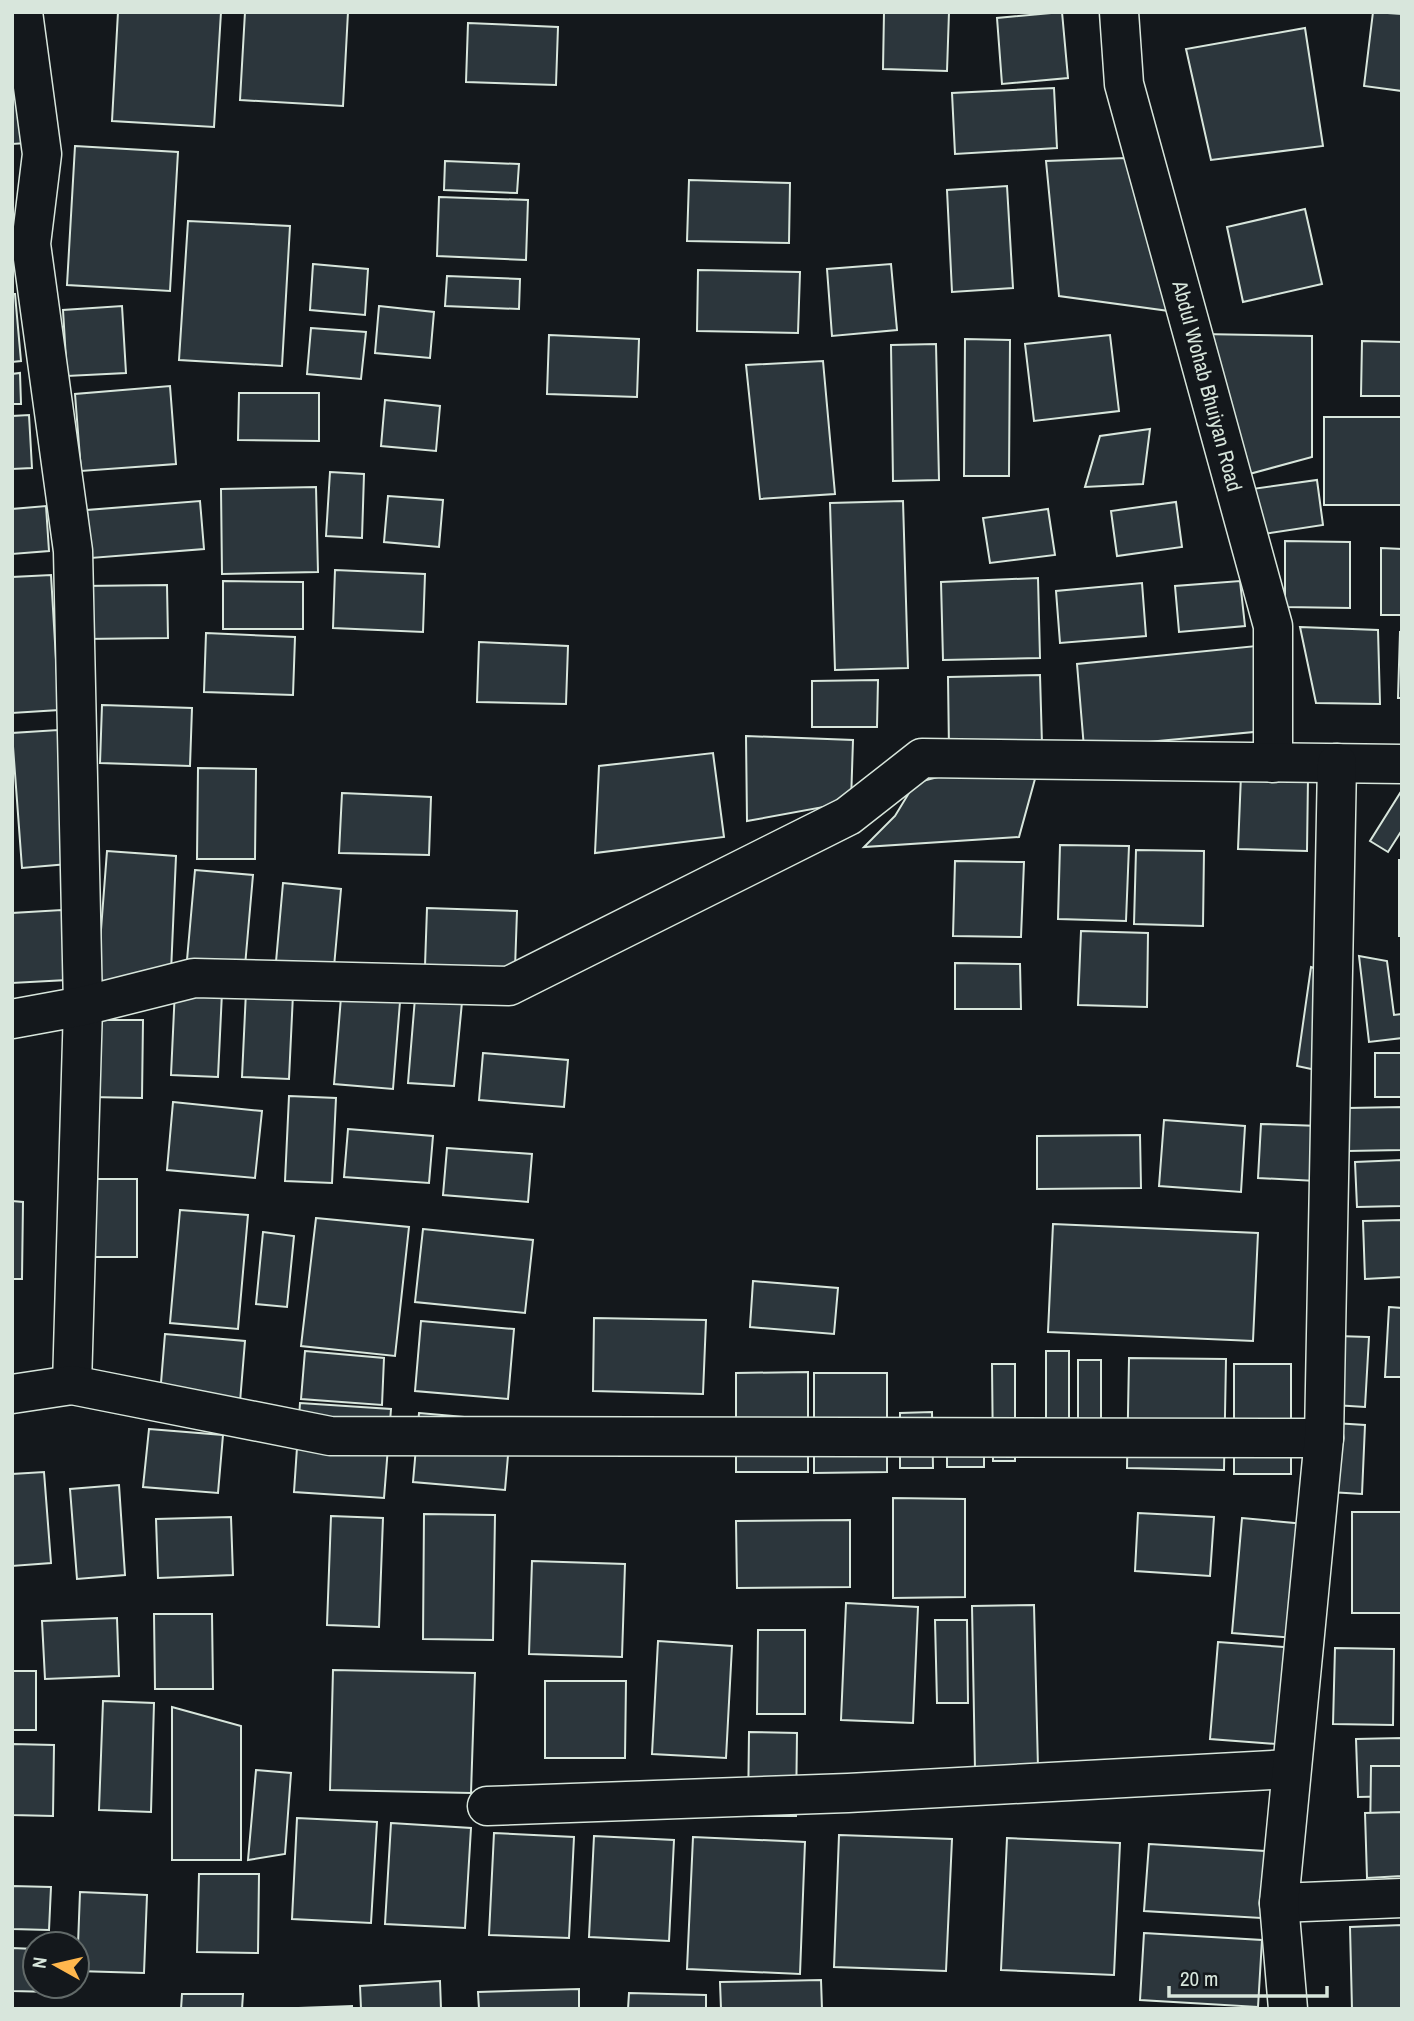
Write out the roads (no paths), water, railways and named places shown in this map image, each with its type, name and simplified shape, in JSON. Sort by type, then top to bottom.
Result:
[{"type":"street","points":[[23,12],[42,154],[31,244],[73,551],[83,1006],[72,1384]]},
{"type":"street","name":"Abdul Wohab Bhuiyan Road","points":[[1119,12],[1124,83],[1273,626],[1273,763]]},
{"type":"street","points":[[12,1019],[83,1006],[194,978],[509,986],[848,816],[922,758],[1402,764]]},
{"type":"street","points":[[1289,2009],[1279,1903],[1324,1438],[1337,763]]},
{"type":"street","points":[[12,1394],[72,1384],[330,1436],[1324,1438]]},
{"type":"street","points":[[487,1806],[848,1793],[1291,1769]]},
{"type":"street","points":[[1279,1903],[1402,1898]]}]
